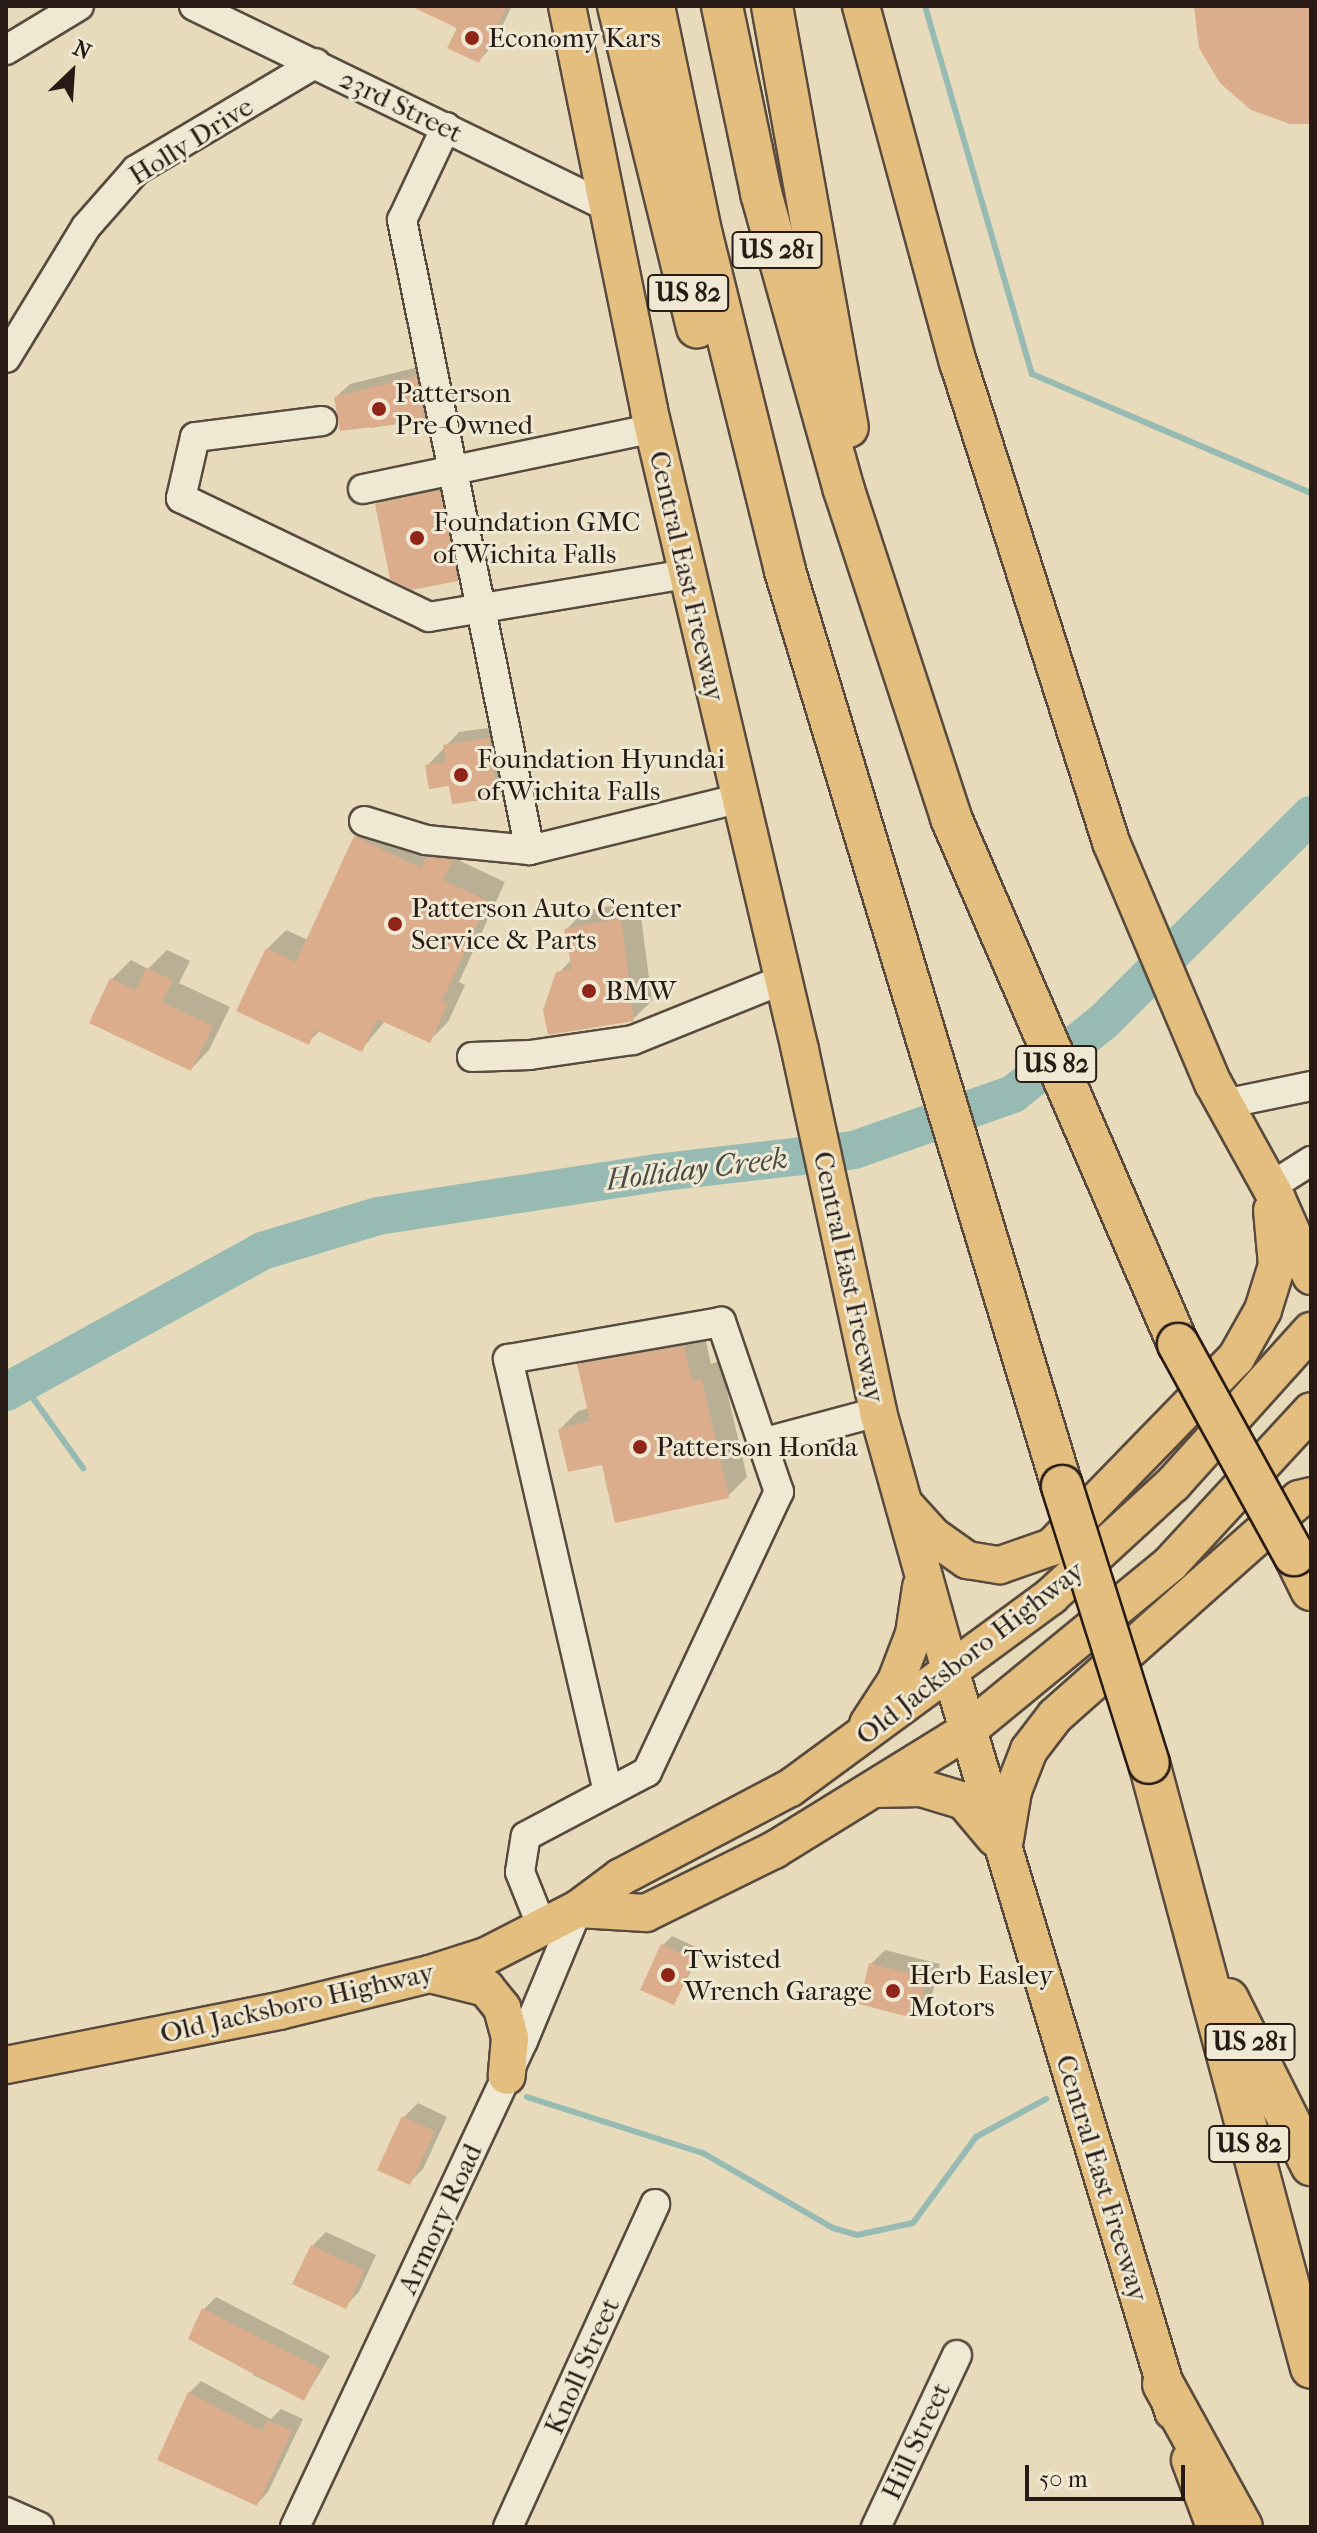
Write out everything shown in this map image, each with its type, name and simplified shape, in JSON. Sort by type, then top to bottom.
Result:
[{"type":"highway","points":[[608,6],[632,81]]},
{"type":"highway","name":"US 82","points":[[618,6],[632,81],[698,330],[785,571],[1149,1763],[1188,1920],[1311,2368]]},
{"type":"highway","name":"US 281","points":[[654,6],[702,235],[785,571]]},
{"type":"highway","name":"US 281","points":[[722,6],[761,193],[844,490]]},
{"type":"highway","name":"US 82","points":[[772,6],[848,414],[844,490],[951,818],[1178,1344],[1305,1575]]},
{"type":"highway","name":"US 281","points":[[1188,1920],[1311,2165]]},
{"type":"highway","points":[[1163,2384],[1242,2527]]},
{"type":"main road","name":"Central East Freeway","points":[[567,6],[654,428],[780,981],[800,1050],[878,1412],[951,1673],[1163,2384],[1215,2527]]},
{"type":"main road","points":[[861,6],[958,362],[1111,842],[1219,1093],[1274,1195],[1311,1276]]},
{"type":"main road","points":[[1274,1195],[1311,1228]]},
{"type":"main road","points":[[904,1504],[933,1536],[967,1560],[1000,1565],[1052,1547],[1236,1358],[1263,1310],[1277,1265],[1274,1195]]},
{"type":"main road","name":"Old Jacksboro Highway","points":[[6,2065],[279,2011],[430,1974],[486,1956],[578,1909],[621,1877],[790,1788],[951,1673],[1051,1596],[1173,1484],[1311,1331]]},
{"type":"main road","name":"Old Jacksboro Highway","points":[[578,1909],[646,1913],[774,1850],[968,1730],[1170,1564],[1311,1411]]},
{"type":"main road","points":[[1004,1848],[1013,1791],[1029,1750],[1055,1716],[1299,1499],[1311,1496]]},
{"type":"main road","points":[[857,1741],[896,1681],[914,1634],[923,1573]]},
{"type":"main road","points":[[876,1789],[921,1788],[964,1801],[1004,1848]]},
{"type":"main road","points":[[430,1974],[486,1988],[502,2008],[510,2038],[507,2076]]},
{"type":"street","points":[[6,50],[79,6]]},
{"type":"street","name":"23rd Street","points":[[194,6],[608,207]]},
{"type":"street","name":"Holly Drive","points":[[6,358],[86,227],[136,170],[316,63]]},
{"type":"street","points":[[446,127],[402,220],[530,850]]},
{"type":"street","points":[[322,421],[195,437],[181,498],[429,617],[687,574]]},
{"type":"street","points":[[363,489],[654,428]]},
{"type":"street","points":[[364,821],[426,840],[530,850],[738,799]]},
{"type":"street","points":[[472,1057],[530,1055],[633,1040],[780,981]]},
{"type":"street","points":[[1219,1093],[1311,1086]]},
{"type":"street","points":[[1274,1195],[1311,1161]]},
{"type":"street","points":[[542,1927],[520,1872],[526,1836],[647,1772],[779,1492],[721,1322],[508,1359],[608,1791]]},
{"type":"street","points":[[762,1443],[878,1412]]},
{"type":"street","name":"Armory Road","points":[[295,2527],[507,2076],[578,1909]]},
{"type":"street","name":"Knoll Street","points":[[508,2527],[655,2204]]},
{"type":"street","name":"Hill Street","points":[[876,2527],[957,2355]]},
{"type":"street","points":[[6,2512],[39,2527]]},
{"type":"building","name":"Economy Kars","points":[[410,6],[507,6],[479,63],[447,48],[457,28]]},
{"type":"building","points":[[1194,6],[1311,6],[1311,124],[1290,124],[1251,110],[1220,83],[1199,48]]},
{"type":"building","name":"Patterson Pre-Owned","points":[[416,376],[425,421],[340,431],[334,397]]},
{"type":"building","name":"Foundation GMC of Wichita Falls","points":[[440,490],[458,581],[412,590],[390,579],[375,504]]},
{"type":"building","name":"Foundation Hyundai of Wichita Falls","points":[[489,738],[498,798],[452,804],[449,786],[429,789],[425,765],[446,762],[443,745]]},
{"type":"building","name":"Patterson Auto Center Service & Parts","points":[[354,836],[421,868],[426,857],[453,860],[443,880],[488,901],[442,1001],[448,1004],[430,1043],[377,1019],[362,1052],[315,1030],[309,1045],[236,1011],[266,948],[296,962]]},
{"type":"building","name":"BMW","points":[[621,918],[634,1021],[548,1035],[543,1010],[556,972],[572,969],[564,929]]},
{"type":"building","points":[[146,968],[173,980],[162,1002],[213,1026],[191,1071],[89,1023],[110,978],[136,990]]},
{"type":"building","name":"Patterson Honda","points":[[684,1346],[692,1381],[702,1379],[729,1498],[615,1523],[602,1465],[568,1472],[558,1429],[590,1421],[577,1364]]},
{"type":"building","name":"Twisted Wrench Garage","points":[[661,1944],[695,1959],[674,2005],[640,1990]]},
{"type":"building","name":"Herb Easley Motors","points":[[869,1963],[927,1978],[917,2019],[859,2004]]},
{"type":"building","points":[[402,2116],[435,2131],[410,2185],[377,2170]]},
{"type":"building","points":[[311,2245],[364,2270],[346,2309],[292,2284]]},
{"type":"building","points":[[202,2308],[320,2368],[304,2401],[188,2339]]},
{"type":"building","points":[[188,2392],[262,2431],[268,2420],[292,2431],[257,2506],[157,2460]]},
{"type":"waterway","points":[[925,6],[1032,374],[1311,493]]},
{"type":"waterway","name":"Holliday Creek","points":[[6,1392],[262,1251],[378,1216],[655,1173],[854,1150],[1013,1094],[1104,1021],[1311,815]]},
{"type":"waterway","points":[[22,1383],[83,1468]]},
{"type":"waterway","points":[[527,2097],[703,2153],[833,2228],[857,2235],[913,2223],[976,2137],[1046,2099]]},
{"type":"place","name":"Economy Kars","points":[[472,38]]},
{"type":"place","name":"Patterson Pre-Owned","points":[[379,409]]},
{"type":"place","name":"Foundation GMC of Wichita Falls","points":[[417,538]]},
{"type":"place","name":"Foundation Hyundai of Wichita Falls","points":[[461,775]]},
{"type":"place","name":"Patterson Auto Center Service & Parts","points":[[395,924]]},
{"type":"place","name":"BMW","points":[[589,991]]},
{"type":"place","name":"Patterson Honda","points":[[640,1447]]},
{"type":"place","name":"Twisted Wrench Garage","points":[[668,1975]]},
{"type":"place","name":"Herb Easley Motors","points":[[893,1991]]}]
